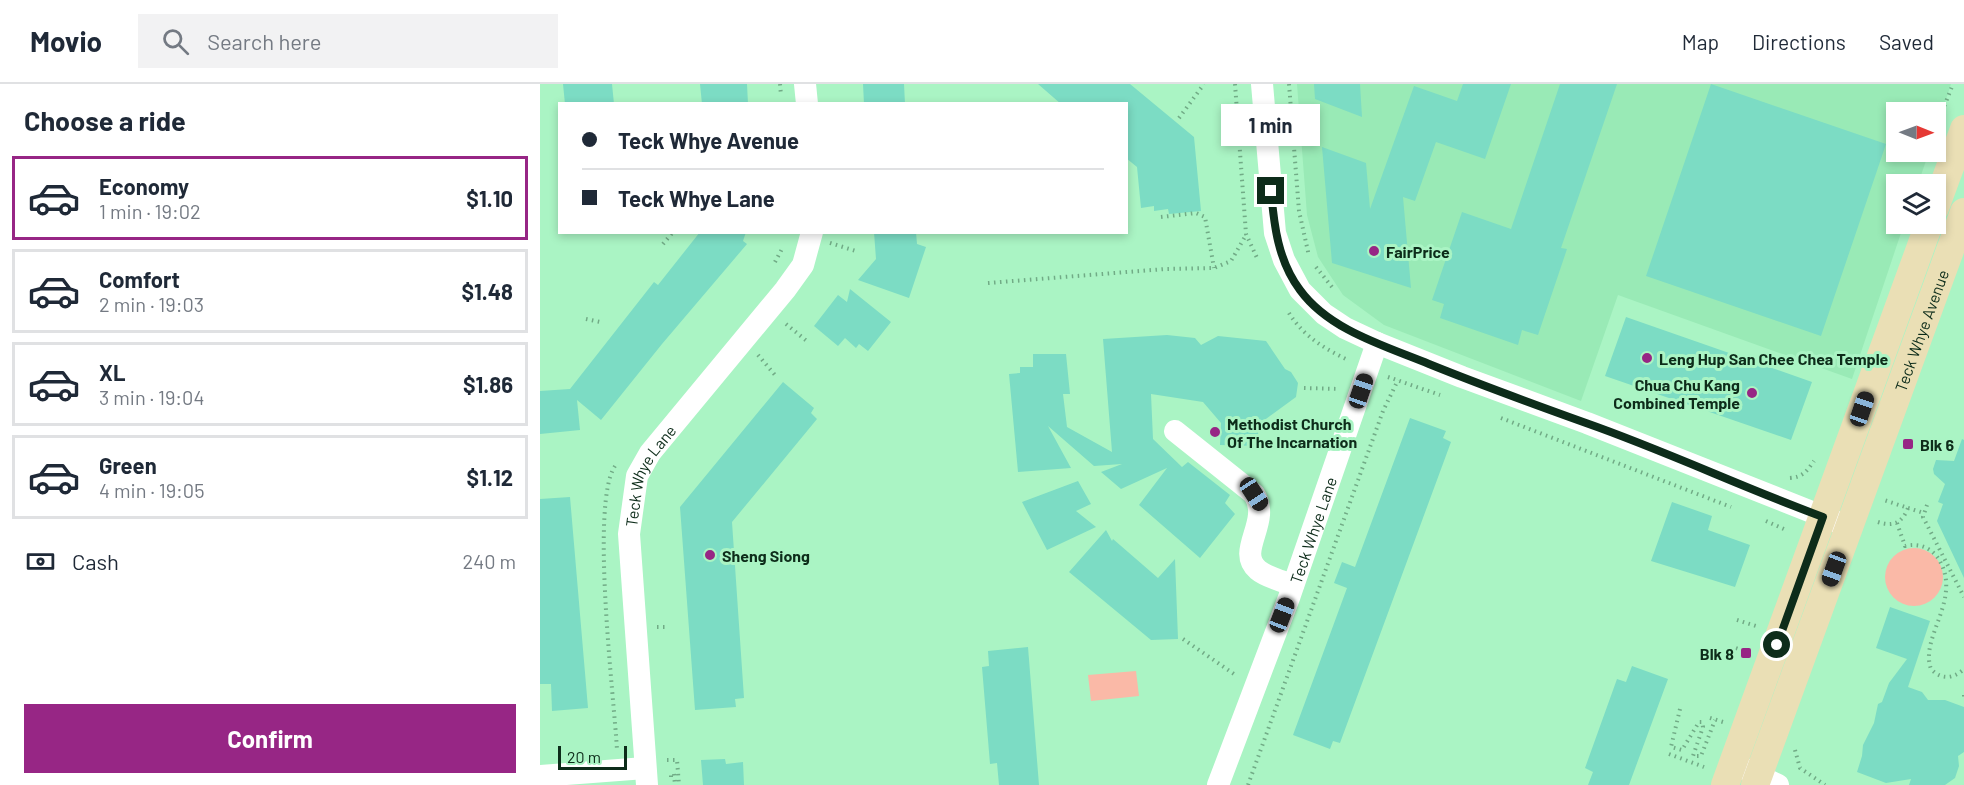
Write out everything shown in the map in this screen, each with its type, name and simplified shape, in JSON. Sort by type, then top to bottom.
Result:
[{"type":"main road","points":[[1942,174],[1951,125]]},
{"type":"main road","name":"Teck Whye Avenue","points":[[1764,782],[1863,524],[1964,212]]},
{"type":"main road","name":"Teck Whye Avenue","points":[[1721,772],[1823,517],[1925,234]]},
{"type":"street","points":[[805,84],[807,102]]},
{"type":"street","points":[[1262,84],[1275,233],[1284,261],[1300,290],[1324,314],[1345,328],[1377,343],[1823,517],[1863,524]]},
{"type":"street","name":"Teck Whye Lane","points":[[540,776],[646,776],[629,534],[637,476],[650,453],[785,290],[802,265],[811,234]]},
{"type":"street","name":"Teck Whye Lane","points":[[1218,785],[1293,585],[1377,343]]},
{"type":"street","points":[[1175,432],[1254,494],[1261,505],[1249,551],[1251,562],[1258,571],[1293,585]]},
{"type":"street","points":[[1721,772],[1764,782]]},
{"type":"path","points":[[1179,118],[1204,84]]},
{"type":"path","points":[[1289,84],[1299,211],[1307,245],[1317,270],[1336,291]]},
{"type":"path","points":[[1951,125],[1953,84]]},
{"type":"path","points":[[1161,217],[1196,213],[1205,217],[1214,268]]},
{"type":"path","points":[[663,244],[671,234]]},
{"type":"path","points":[[988,283],[1166,269],[1214,268],[1231,261],[1246,234]]},
{"type":"path","points":[[831,243],[856,251]]},
{"type":"path","points":[[586,319],[600,322]]},
{"type":"path","points":[[791,328],[808,342]]},
{"type":"path","points":[[748,360],[755,352]]},
{"type":"path","points":[[761,359],[776,375]]},
{"type":"path","points":[[1248,785],[1379,421],[1398,380]]},
{"type":"path","points":[[1304,388],[1332,389]]},
{"type":"path","points":[[1780,474],[1791,478],[1800,477],[1806,473],[1818,454]]},
{"type":"path","points":[[1884,500],[1924,513]]},
{"type":"path","points":[[1927,505],[1923,517],[1964,597]]},
{"type":"path","points":[[1863,524],[1897,524],[1905,517],[1908,508]]},
{"type":"path","points":[[1897,524],[1905,546],[1921,545],[1933,552],[1943,564],[1947,579],[1943,617],[1929,652],[1931,669],[1943,677],[1952,677],[1964,669]]},
{"type":"path","points":[[656,615],[657,634]]},
{"type":"path","points":[[1737,620],[1750,624]]},
{"type":"path","points":[[659,627],[668,627]]},
{"type":"path","points":[[1183,639],[1234,674]]},
{"type":"path","points":[[1736,648],[1744,651]]},
{"type":"path","points":[[1680,709],[1671,747],[1682,750],[1699,722],[1702,722],[1703,727],[1693,756],[1696,758],[1701,756],[1718,720],[1710,718]]},
{"type":"path","points":[[664,748],[673,785]]},
{"type":"path","points":[[1669,754],[1721,772]]},
{"type":"path","points":[[669,760],[677,760],[673,785]]},
{"type":"shaded area","points":[[1297,84],[1951,84],[1945,102],[1886,102],[1886,162],[1926,162],[1921,174],[1886,174],[1886,234],[1901,234],[1852,379],[1618,295],[1581,401],[1384,325],[1343,295],[1318,257],[1307,215]]},
{"type":"shaded area","points":[[1914,548],[1930,553],[1938,561],[1943,577],[1938,593],[1930,601],[1914,606],[1898,601],[1890,593],[1885,577],[1890,561],[1898,553]]},
{"type":"shaded area","points":[[1136,671],[1139,696],[1091,701],[1088,675]]},
{"type":"building","points":[[563,84],[612,84],[614,102],[565,102]]},
{"type":"building","points":[[700,84],[747,84],[748,102],[702,102]]},
{"type":"building","points":[[863,84],[904,84],[905,102],[864,102]]},
{"type":"building","points":[[1038,84],[1130,84],[1194,137],[1201,211],[1169,214],[1168,209],[1154,211],[1154,206],[1141,208],[1137,167],[1128,160],[1128,102],[1059,102]]},
{"type":"building","points":[[1314,84],[1360,84],[1362,117],[1315,99]]},
{"type":"building","points":[[1463,84],[1511,84],[1485,159],[1436,142],[1415,201],[1403,197],[1411,288],[1332,263],[1322,147],[1366,163],[1370,209],[1414,86],[1457,101]]},
{"type":"building","points":[[1560,84],[1617,84],[1561,248],[1567,249],[1538,335],[1522,330],[1518,345],[1440,318],[1444,304],[1432,300],[1462,212],[1511,229]]},
{"type":"building","points":[[1711,84],[1886,144],[1821,336],[1646,276]]},
{"type":"building","points":[[698,234],[745,234],[743,241],[747,244],[601,420],[577,400],[580,430],[540,434],[540,391],[570,389],[654,282],[658,285]]},
{"type":"building","points":[[874,234],[916,234],[917,244],[926,247],[909,298],[858,280],[876,259]]},
{"type":"building","points":[[850,289],[891,322],[868,351],[859,344],[856,348],[845,338],[838,346],[814,326],[838,295],[847,302]]},
{"type":"building","points":[[1626,317],[1812,382],[1791,440],[1605,376]]},
{"type":"building","points":[[1167,335],[1195,338],[1201,345],[1218,336],[1266,341],[1285,369],[1291,372],[1298,383],[1296,397],[1259,424],[1257,446],[1220,445],[1221,423],[1203,402],[1151,394],[1153,439],[1182,467],[1188,462],[1230,495],[1225,503],[1235,514],[1200,558],[1139,505],[1167,468],[1121,489],[1101,472],[1122,464],[1094,466],[1048,426],[1071,468],[1018,472],[1009,374],[1020,373],[1020,367],[1033,367],[1033,354],[1066,354],[1070,394],[1063,394],[1067,427],[1112,452],[1103,339]]},
{"type":"building","points":[[783,382],[814,408],[811,413],[817,419],[732,522],[744,698],[735,699],[736,707],[695,710],[680,507]]},
{"type":"building","points":[[1410,418],[1446,431],[1443,438],[1451,442],[1340,743],[1333,741],[1330,749],[1293,735],[1347,588],[1334,583],[1342,562],[1355,567]]},
{"type":"building","points":[[1962,439],[1964,440],[1964,578],[1937,521],[1943,504],[1938,502],[1945,484],[1934,474],[1933,469],[1936,460],[1954,461]]},
{"type":"building","points":[[1078,481],[1091,504],[1076,511],[1096,527],[1047,550],[1022,502]]},
{"type":"building","points":[[570,497],[588,708],[552,711],[551,684],[540,684],[540,499]]},
{"type":"building","points":[[1672,502],[1712,516],[1708,530],[1750,545],[1735,587],[1651,561]]},
{"type":"building","points":[[1106,530],[1112,541],[1113,539],[1158,578],[1175,559],[1178,639],[1151,640],[1069,572]]},
{"type":"building","points":[[1890,607],[1930,621],[1908,687],[1922,692],[1928,700],[1945,700],[1964,707],[1964,752],[1958,756],[1959,766],[1955,778],[1945,785],[1909,785],[1911,779],[1886,783],[1857,772],[1863,745],[1874,723],[1878,704],[1882,702],[1889,683],[1907,659],[1876,648]]},
{"type":"building","points":[[1028,647],[1039,785],[999,785],[997,763],[990,764],[982,667],[989,666],[988,651]]},
{"type":"building","points":[[1632,666],[1668,679],[1629,785],[1588,785],[1593,772],[1585,768],[1617,679],[1626,682]]},
{"type":"building","points":[[725,759],[726,764],[743,762],[744,785],[703,785],[701,760]]},
{"type":"place","name":"FairPrice","points":[[1374,251]]},
{"type":"place","name":"Leng Hup San Chee Chea Temple","points":[[1647,358]]},
{"type":"place","name":"Chua Chu Kang Combined Temple","points":[[1752,393]]},
{"type":"place","name":"Methodist Church Of The Incarnation","points":[[1215,432]]},
{"type":"place","name":"Blk 6","points":[[1908,444]]},
{"type":"place","name":"Sheng Siong","points":[[710,555]]},
{"type":"place","name":"Blk 8","points":[[1746,653]]},
{"type":"route","points":[[1271,191],[1275,233],[1284,261],[1300,290],[1324,314],[1345,328],[1462,377],[1587,423],[1757,493],[1823,517],[1777,645]]}]
